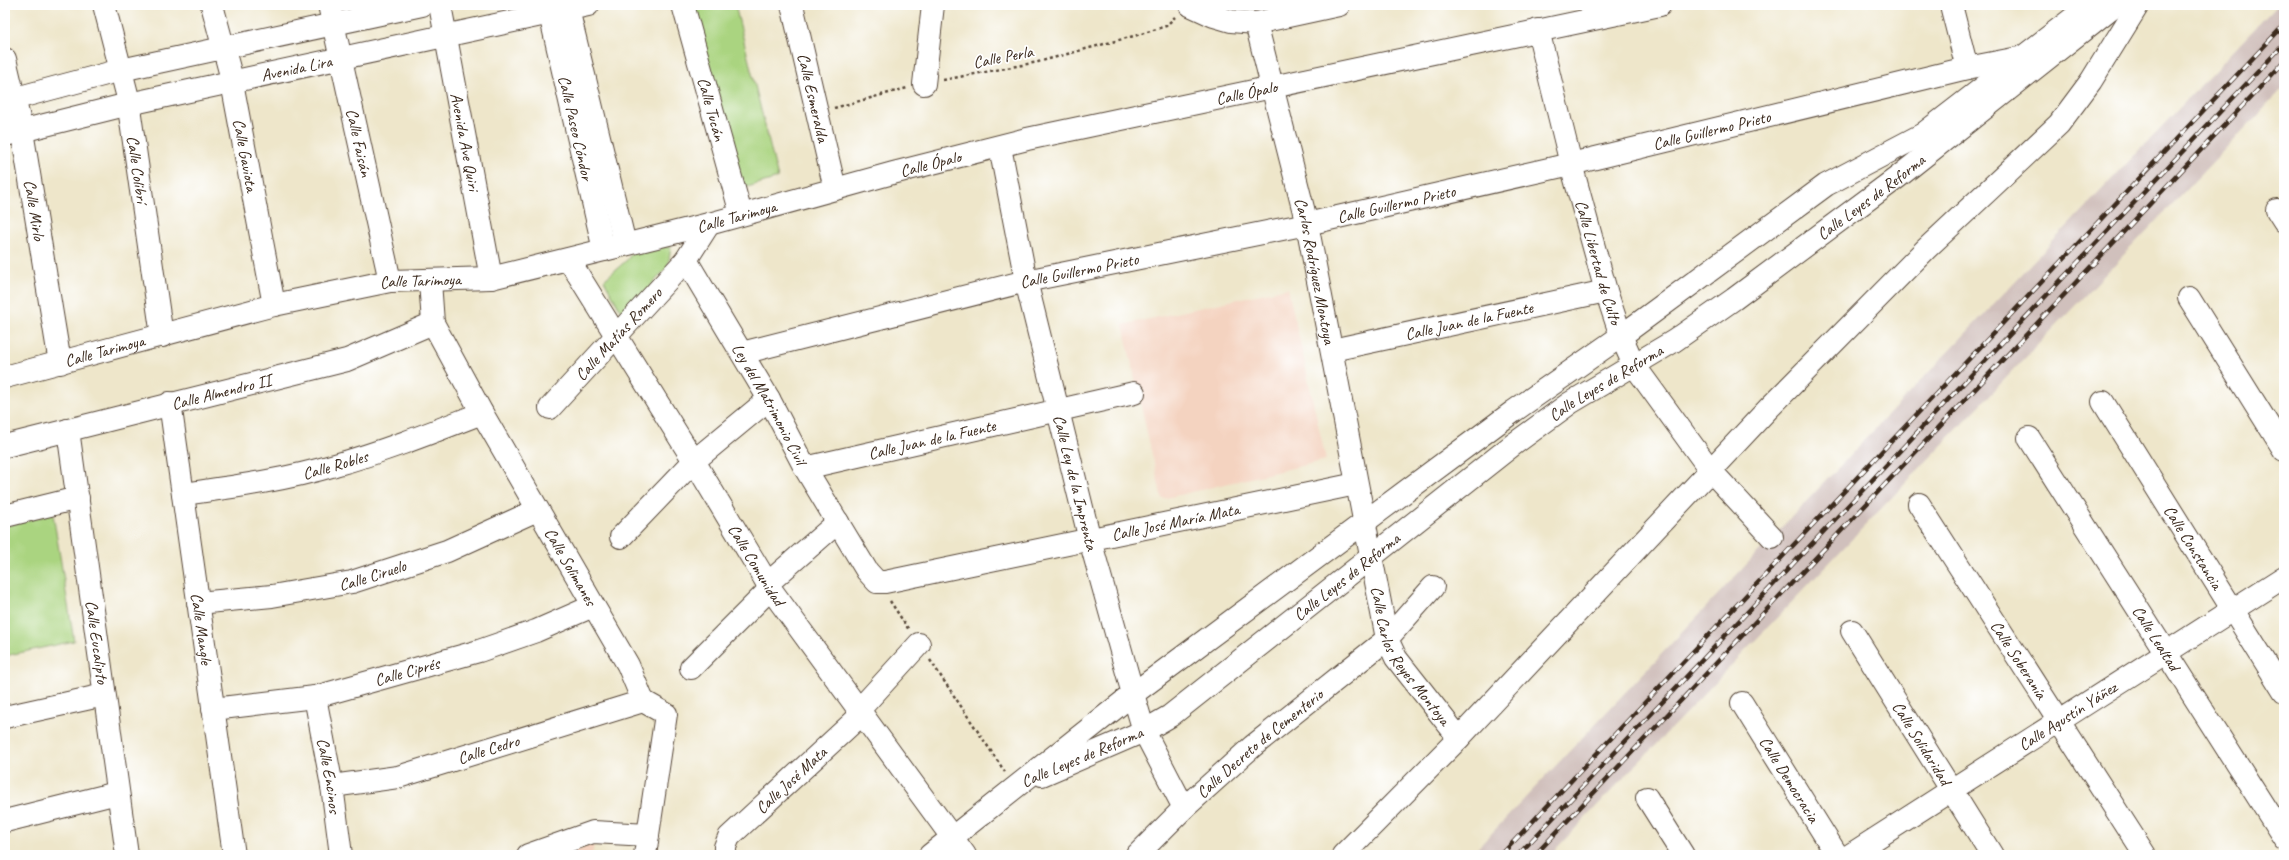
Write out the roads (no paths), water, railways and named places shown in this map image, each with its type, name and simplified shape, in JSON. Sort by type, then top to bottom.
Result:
[{"type":"street","name":"Calle Colibrí","points":[[104,5],[129,104],[162,336]]},
{"type":"street","name":"Calle Gaviota","points":[[212,5],[231,82],[274,306]]},
{"type":"street","name":"Avenida Lira","points":[[9,100],[121,70],[222,47],[331,14],[422,5]]},
{"type":"street","name":"Avenida Ave Quiri","points":[[440,5],[492,278]]},
{"type":"street","name":"Calle Tucán","points":[[683,5],[741,214]]},
{"type":"street","name":"Calle Esmeralda","points":[[792,5],[835,189]]},
{"type":"street","points":[[924,84],[933,5]]},
{"type":"street","name":"Calle Ópalo","points":[[835,189],[892,173],[1000,147],[1538,30],[1660,5]]},
{"type":"street","points":[[1951,5],[1967,68]]},
{"type":"street","name":"Calle Leyes de Reforma","points":[[1015,786],[1133,694],[1514,411],[1621,336],[1826,185],[1923,134],[2026,56],[2090,5]]},
{"type":"street","name":"Calle Leyes de Reforma","points":[[1015,786],[1144,731],[1170,716],[1204,691],[1514,444],[1570,403],[1674,341],[1734,299],[1898,177],[2115,5]]},
{"type":"street","points":[[1343,855],[1459,738],[1768,409],[1926,249],[2059,124],[2091,81],[2138,5]]},
{"type":"street","points":[[1184,10],[1231,21],[1332,6]]},
{"type":"street","name":"Avenida Lira","points":[[14,133],[129,104],[446,36],[564,8]]},
{"type":"street","name":"Calle Paseo Cóndor","points":[[564,8],[625,244]]},
{"type":"street","name":"Calle Paseo Cóndor","points":[[564,8],[604,250]]},
{"type":"street","name":"Calle Faisán","points":[[331,14],[390,281]]},
{"type":"street","name":"Carlos Rodríguez Montoya","points":[[1267,15],[1271,88],[1307,224],[1332,350],[1356,484],[1365,521]]},
{"type":"street","name":"Calle Libertad de Culto","points":[[1538,30],[1571,164],[1606,291],[1621,336],[1634,365],[1711,471],[1772,537]]},
{"type":"street","name":"Calle Guillermo Prieto","points":[[742,353],[1026,281],[1307,224],[1571,164],[1967,68],[2026,56],[2049,57]]},
{"type":"street","name":"Calle Mirlo","points":[[5,59],[14,133],[60,363]]},
{"type":"street","name":"Calle Ley de la Imprenta","points":[[1000,147],[1026,281],[1059,409],[1090,540],[1144,731],[1184,808]]},
{"type":"street","name":"Calle Tarimoya","points":[[5,377],[274,306],[390,281],[492,278],[569,260],[625,244],[708,224],[835,189]]},
{"type":"street","points":[[686,260],[708,224]]},
{"type":"street","name":"Calle Comunidad","points":[[569,260],[617,334],[769,587],[859,713],[965,855]]},
{"type":"street","name":"Calle Matías Romero","points":[[550,408],[686,260]]},
{"type":"street","name":"Ley del Matrimonio Civil","points":[[686,260],[769,399],[805,468],[867,571],[877,582]]},
{"type":"street","name":"Calle Solimanes","points":[[430,281],[433,323],[537,510],[628,665],[643,701]]},
{"type":"street","name":"Calle Juan de la Fuente","points":[[1332,350],[1606,291]]},
{"type":"street","points":[[2189,298],[2284,450]]},
{"type":"street","name":"Calle Almendro II","points":[[5,446],[170,403],[347,360],[433,323]]},
{"type":"street","name":"Calle Juan de la Fuente","points":[[805,468],[1134,393]]},
{"type":"street","points":[[621,537],[694,461],[769,399]]},
{"type":"street","name":"Calle Constancia","points":[[2103,402],[2284,692]]},
{"type":"street","name":"Calle Mangle","points":[[170,403],[234,855]]},
{"type":"street","name":"Calle Robles","points":[[183,494],[254,483],[334,466],[395,446],[482,413]]},
{"type":"street","name":"Calle Eucalipto","points":[[68,430],[117,793],[127,855]]},
{"type":"street","name":"Calle Lealtad","points":[[2030,438],[2284,838]]},
{"type":"street","name":"Calle José María Mata","points":[[877,582],[885,582],[1356,484]]},
{"type":"street","points":[[5,516],[78,498]]},
{"type":"street","name":"Calle Soberanía","points":[[1919,504],[2145,855]]},
{"type":"street","name":"Calle Ciruelo","points":[[198,603],[272,596],[352,582],[447,551],[537,510]]},
{"type":"street","name":"Calle Carlos Reyes Montoya","points":[[1365,521],[1387,639],[1396,658],[1459,738]]},
{"type":"street","points":[[691,668],[769,587],[838,522]]},
{"type":"street","name":"Calle Agustín Yáñez","points":[[1850,855],[2284,577]]},
{"type":"street","name":"Calle Decreto de Cementerio","points":[[1137,855],[1184,808],[1253,746],[1387,639],[1433,587]]},
{"type":"street","name":"Calle Ciprés","points":[[213,709],[315,698],[479,651],[536,631],[593,606]]},
{"type":"street","name":"Calle Solidaridad","points":[[1852,631],[1950,791],[1992,855]]},
{"type":"street","points":[[859,713],[919,644]]},
{"type":"street","points":[[5,717],[104,695]]},
{"type":"street","name":"Calle Encinos","points":[[315,698],[332,786],[341,855]]},
{"type":"street","points":[[528,855],[592,832],[647,845],[666,714],[643,701]]},
{"type":"street","name":"Calle Cedro","points":[[332,786],[398,777],[643,701]]},
{"type":"street","name":"Calle Democracia","points":[[1742,703],[1837,855]]},
{"type":"street","name":"Calle José Mata","points":[[725,851],[729,837],[859,713]]},
{"type":"street","points":[[930,855],[1015,786]]},
{"type":"street","points":[[5,821],[117,793]]},
{"type":"street","points":[[1647,798],[1683,855]]},
{"type":"railway","points":[[1501,855],[2284,25]]},
{"type":"railway","points":[[1518,855],[2284,44]]},
{"type":"railway","points":[[1535,855],[2284,62]]}]
